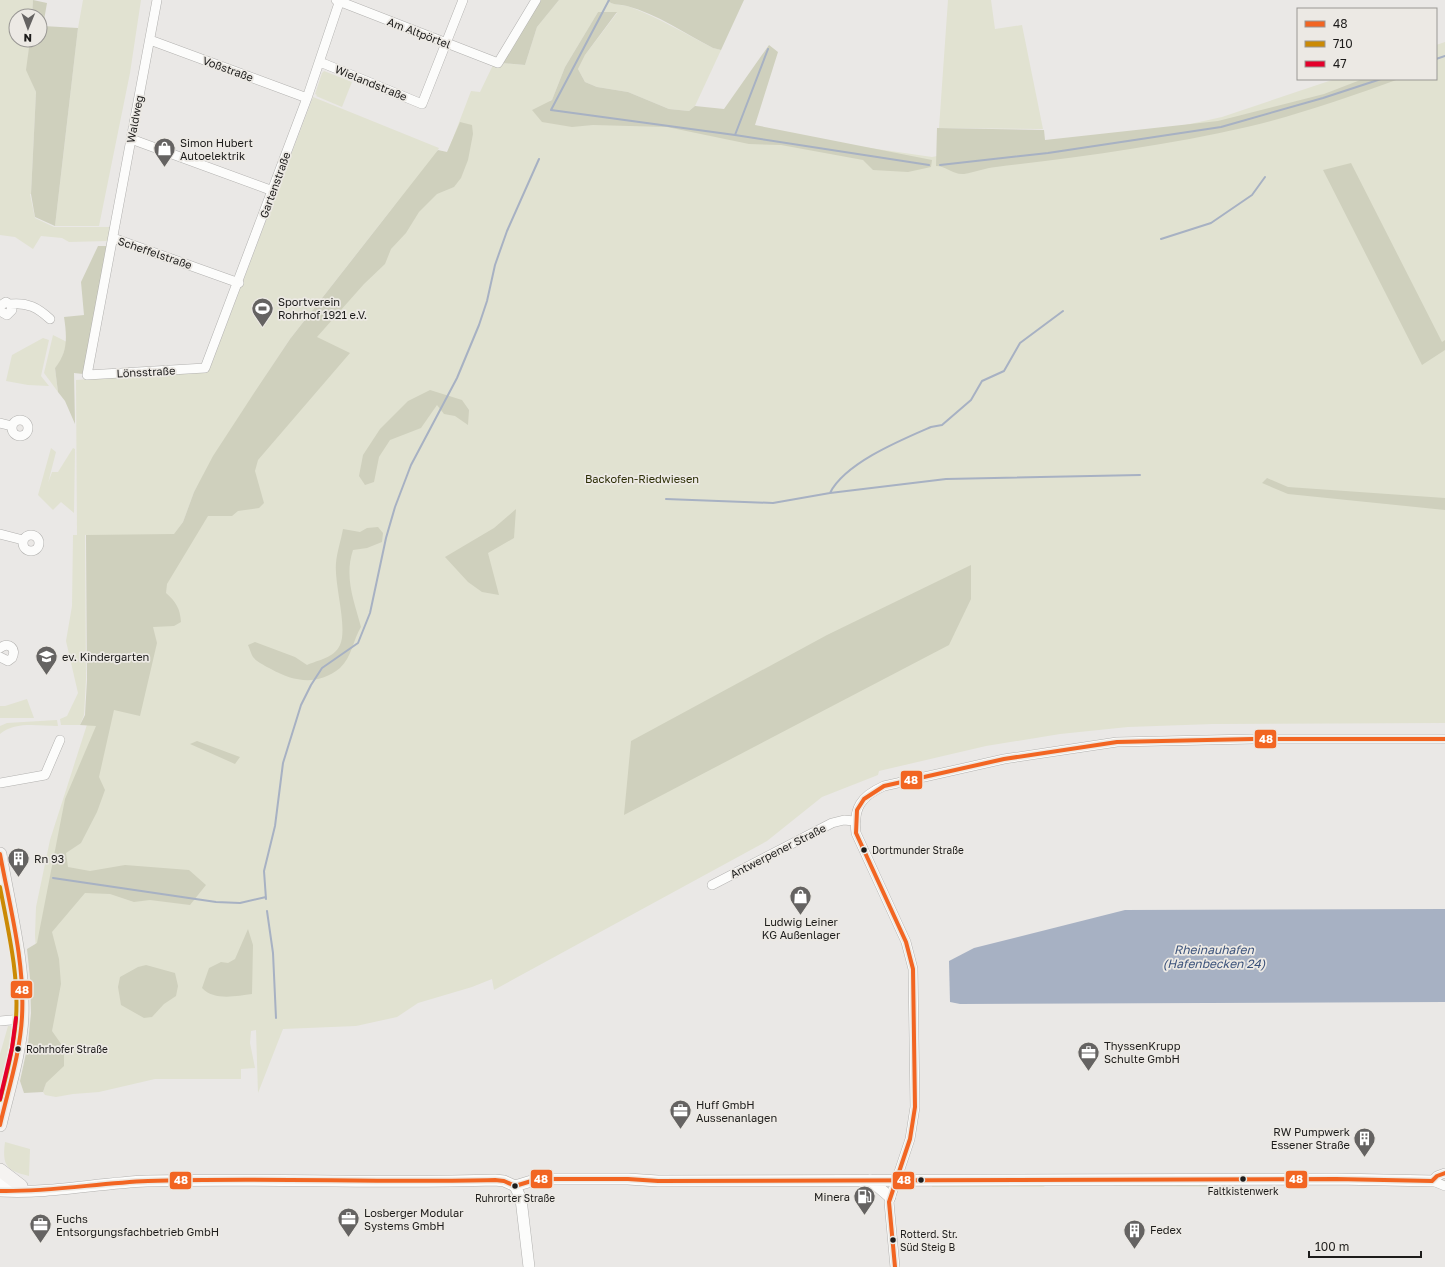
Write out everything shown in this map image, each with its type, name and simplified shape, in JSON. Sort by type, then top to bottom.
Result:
[{"type":"main road","points":[[0,854],[20,963],[22,986],[22,1019],[18,1049],[0,1125]]},
{"type":"main road","points":[[0,1170],[21,1186]]},
{"type":"street","name":"Waldweg","points":[[113,238],[157,0]]},
{"type":"street","points":[[445,44],[463,0]]},
{"type":"street","name":"Am Altpörtel","points":[[338,1],[445,44],[498,63],[536,0]]},
{"type":"street","name":"Gartenstraße","points":[[205,368],[239,283],[307,98],[320,62],[338,1]]},
{"type":"street","name":"Voßstraße","points":[[150,40],[307,98]]},
{"type":"street","name":"Wielandstraße","points":[[320,62],[422,104],[445,44]]},
{"type":"street","points":[[131,139],[273,191]]},
{"type":"street","name":"Scheffelstraße","points":[[87,375],[113,238],[239,283]]},
{"type":"street","points":[[2,306],[17,303],[38,307],[50,319]]},
{"type":"street","name":"Lönsstraße","points":[[87,375],[205,368]]},
{"type":"street","points":[[0,423],[12,426]]},
{"type":"street","points":[[0,534],[23,540]]},
{"type":"street","points":[[0,648],[4,645],[9,645],[13,648],[14,654],[8,661],[0,658]]},
{"type":"street","points":[[895,1267],[889,1208],[890,1197],[910,1140],[915,1107],[913,969],[906,942],[860,843],[854,822],[856,811],[871,792],[884,786],[1004,759],[1063,749],[1125,742],[1252,739],[1445,739]]},
{"type":"street","points":[[0,783],[45,775],[60,740]]},
{"type":"street","name":"Antwerpener Straße","points":[[712,885],[825,826],[844,820],[854,822]]},
{"type":"street","points":[[0,1021],[22,1019]]},
{"type":"street","points":[[1432,1181],[1437,1176],[1445,1173]]},
{"type":"street","points":[[0,1191],[20,1192],[75,1189],[146,1181],[495,1180],[504,1181],[515,1186],[543,1179],[1336,1179],[1432,1181],[1445,1186]]},
{"type":"street","points":[[870,1180],[890,1197]]},
{"type":"street","points":[[0,1183],[48,1190]]},
{"type":"street","points":[[515,1186],[521,1199],[529,1267]]},
{"type":"green space","points":[[0,0],[33,0],[32,8],[8,8],[8,48],[29,48],[27,70],[36,92],[30,194],[35,218],[54,227],[112,227],[108,241],[69,242],[62,238],[41,236],[33,249],[15,237],[0,235]]},
{"type":"green space","points":[[33,0],[47,3],[46,8],[32,8]]},
{"type":"green space","points":[[83,0],[141,0],[130,73],[99,226],[55,226],[78,28]]},
{"type":"green space","points":[[540,0],[559,0],[537,27],[525,65],[502,63]]},
{"type":"green space","name":"Backofen-Riedwiesen","points":[[559,0],[607,0],[615,4],[624,5],[641,11],[713,48],[721,50],[695,106],[689,111],[669,109],[628,92],[597,87],[585,82],[578,69],[585,55],[617,13],[598,12],[565,67],[552,100],[549,101],[932,157],[953,153],[1181,126],[1222,117],[1332,80],[1437,80],[1437,45],[1445,42],[1445,723],[1213,724],[1128,727],[1060,734],[986,746],[879,771],[878,775],[822,797],[767,841],[494,990],[492,979],[472,987],[418,1003],[397,1017],[356,1026],[283,1029],[258,1093],[256,1030],[251,1031],[250,1043],[255,1068],[241,1069],[241,1079],[155,1079],[99,1092],[56,1097],[45,1095],[43,1092],[45,1086],[35,935],[36,907],[50,840],[116,634],[182,527],[245,407],[194,492],[183,522],[174,535],[85,535],[86,679],[84,715],[80,725],[61,725],[60,719],[67,716],[78,693],[66,641],[72,606],[73,535],[77,535],[76,380],[196,371],[210,368],[313,97],[439,148],[436,153],[447,154],[471,91],[480,92],[493,65],[502,63],[525,65],[537,27]],"holes":[[[398,201],[265,377],[290,339]]]},
{"type":"green space","points":[[607,0],[744,0],[721,50],[713,48],[649,14],[627,6],[614,4]]},
{"type":"green space","points":[[948,0],[991,0],[995,29],[1022,25],[1043,129],[939,128]]},
{"type":"green space","points":[[598,12],[617,12],[585,55],[578,69],[585,82],[597,87],[628,92],[669,109],[689,111],[695,106],[724,109],[769,45],[778,52],[755,125],[932,160],[931,167],[908,172],[873,170],[863,160],[781,145],[749,144],[667,127],[593,125],[572,127],[542,122],[532,110],[552,100],[565,67]]},
{"type":"green space","points":[[48,26],[78,28],[55,226],[35,217],[31,194],[36,92],[26,70],[29,48],[48,48]]},
{"type":"green space","points":[[324,71],[352,82],[342,107],[316,96],[317,95],[315,94]]},
{"type":"green space","points":[[1360,80],[1396,80],[1285,117],[1247,127],[1185,140],[1090,155],[992,168],[964,174],[956,173],[943,167],[936,166],[937,128],[1044,130],[1045,140],[1218,121],[1324,94]]},
{"type":"green space","points":[[460,122],[472,125],[473,134],[468,160],[461,178],[454,187],[437,194],[419,212],[406,233],[391,249],[385,264],[364,284],[317,337],[350,353],[258,460],[255,471],[264,503],[259,508],[238,511],[232,516],[208,516],[167,584],[166,593],[177,606],[180,613],[181,622],[174,626],[153,627],[157,643],[140,716],[114,710],[99,777],[105,790],[97,812],[81,843],[66,853],[68,867],[90,871],[125,865],[189,870],[206,885],[190,905],[150,900],[134,902],[110,894],[85,893],[52,932],[59,959],[61,984],[52,1031],[64,1048],[64,1066],[46,1083],[43,1092],[24,1093],[20,1081],[28,1044],[31,1013],[27,949],[37,943],[65,799],[96,726],[80,725],[85,715],[87,680],[86,535],[174,534],[183,522],[194,492],[213,456],[290,339],[438,150],[447,152]]},
{"type":"green space","points":[[1351,163],[1442,342],[1445,340],[1445,350],[1422,365],[1323,170]]},
{"type":"green space","points":[[98,246],[107,246],[83,374],[74,373],[75,424],[65,401],[58,392],[55,368],[62,356],[66,344],[64,317],[84,315],[81,282]]},
{"type":"green space","points":[[53,335],[67,342],[61,361],[55,368],[58,392],[44,373]]},
{"type":"green space","points":[[43,338],[49,340],[41,376],[49,386],[28,385],[6,381],[12,355]]},
{"type":"green space","points":[[430,390],[462,400],[469,410],[468,425],[455,416],[444,414],[437,405],[421,428],[390,440],[379,457],[374,482],[365,485],[359,476],[363,455],[380,429],[408,401]]},
{"type":"green space","points":[[51,448],[56,452],[48,483],[52,472],[58,472],[73,448],[75,449],[74,513],[61,502],[53,510],[38,495]]},
{"type":"green space","points":[[1267,478],[1288,487],[1445,498],[1445,510],[1288,494],[1262,483]]},
{"type":"green space","points":[[516,509],[514,538],[488,553],[499,595],[482,592],[468,582],[445,557],[494,528]]},
{"type":"green space","points":[[378,527],[383,533],[382,542],[367,548],[353,550],[350,560],[349,570],[351,589],[361,627],[350,654],[344,664],[332,674],[323,678],[306,680],[288,677],[255,659],[252,656],[248,645],[255,642],[295,657],[307,665],[334,653],[340,645],[342,637],[342,617],[337,583],[336,563],[343,529],[360,532],[367,528]]},
{"type":"green space","points":[[971,565],[971,599],[949,645],[624,815],[631,741],[827,635]]},
{"type":"green space","points":[[27,699],[34,718],[0,718],[0,706],[5,706]]},
{"type":"green space","points":[[57,720],[58,726],[27,725],[13,727],[0,734],[0,726],[7,723]]},
{"type":"green space","points":[[197,741],[240,757],[235,764],[190,744]]},
{"type":"green space","points":[[248,929],[253,945],[252,994],[226,997],[213,995],[207,992],[202,988],[209,968],[221,962],[228,963],[235,959]]},
{"type":"green space","points":[[146,965],[175,973],[178,986],[176,996],[164,1004],[152,1017],[144,1018],[121,1005],[118,987],[120,977],[138,967]]},
{"type":"green space","points":[[8,1026],[11,1026],[13,1029],[0,1088],[0,1054]]},
{"type":"green space","points":[[5,1142],[30,1149],[29,1176],[15,1172],[7,1166],[4,1156]]},
{"type":"green space","points":[[1213,1183],[1213,1187],[1113,1186],[1117,1184]]},
{"type":"green space","points":[[932,1184],[1042,1185],[1045,1187],[932,1187]]},
{"type":"water","name":"Rheinauhafen (Hafenbecken 24)","points":[[1445,909],[1445,1002],[960,1004],[950,1002],[949,961],[974,948],[1125,910]]},
{"type":"waterway","points":[[609,0],[551,110],[735,135]]},
{"type":"waterway","points":[[768,49],[735,135],[929,165]]},
{"type":"waterway","points":[[1437,59],[1445,56]]},
{"type":"waterway","points":[[940,165],[1048,153],[1221,127],[1323,98],[1378,80]]},
{"type":"waterway","points":[[266,899],[264,871],[275,826],[283,763],[301,705],[322,668],[358,643],[370,613],[386,538],[395,507],[411,465],[457,378],[479,325],[487,301],[495,265],[507,231],[539,159]]},
{"type":"waterway","points":[[1161,239],[1211,223],[1252,195],[1265,177]]},
{"type":"waterway","points":[[830,493],[837,482],[861,462],[890,446],[931,427],[942,425],[971,400],[982,381],[1004,371],[1020,343],[1063,311]]},
{"type":"waterway","points":[[666,499],[773,503],[830,493],[946,479],[1140,475]]},
{"type":"waterway","points":[[53,878],[216,902],[240,903],[266,897]]},
{"type":"waterway","points":[[267,911],[273,953],[276,1018]]},
{"type":"transit line","name":"48","points":[[895,1267],[889,1202],[910,1139],[915,1107],[913,969],[906,942],[856,833],[857,810],[864,799],[884,786],[1004,759],[1117,742],[1252,739],[1445,739]]},
{"type":"transit line","name":"48","points":[[0,854],[16,935],[22,996],[22,1017],[19,1045],[0,1125]]},
{"type":"transit line","name":"710","points":[[0,887],[12,952],[17,1002],[14,1039],[0,1100]]},
{"type":"transit line","name":"47","points":[[0,1099],[12,1048],[16,1018]]},
{"type":"transit line","name":"48","points":[[0,1191],[37,1190],[129,1182],[191,1180],[495,1180],[504,1181],[515,1186],[538,1179],[628,1179],[658,1181],[1336,1179],[1432,1181],[1437,1176],[1445,1173]]},
{"type":"place","name":"Simon Hubert Autoelektrik","points":[[165,168]]},
{"type":"place","name":"Sportverein Rohrhof 1921 e.V.","points":[[262,328]]},
{"type":"place","name":"ev. Kindergarten","points":[[46,676]]},
{"type":"place","name":"Dortmunder Straße","points":[[864,850]]},
{"type":"place","name":"Rn 93","points":[[18,878]]},
{"type":"place","name":"Ludwig Leiner KG Außenlager","points":[[801,916]]},
{"type":"place","name":"Rohrhofer Straße","points":[[18,1049]]},
{"type":"place","name":"ThyssenKrupp Schulte GmbH","points":[[1088,1072]]},
{"type":"place","name":"Huff GmbH Aussenanlagen","points":[[680,1130]]},
{"type":"place","name":"RW Pumpwerk Essener Straße","points":[[1365,1158]]},
{"type":"place","name":"Faltkistenwerk","points":[[1243,1179]]},
{"type":"place","name":"Ruhrorter Straße","points":[[515,1186]]},
{"type":"place","name":"Minera","points":[[865,1216]]},
{"type":"place","name":"Losberger Modular Systems GmbH","points":[[349,1238]]},
{"type":"place","name":"Rotterd. Str. Süd Steig B","points":[[893,1240]]},
{"type":"place","name":"Fuchs Entsorgungsfachbetrieb GmbH","points":[[41,1244]]},
{"type":"place","name":"Fedex","points":[[1135,1250]]}]
